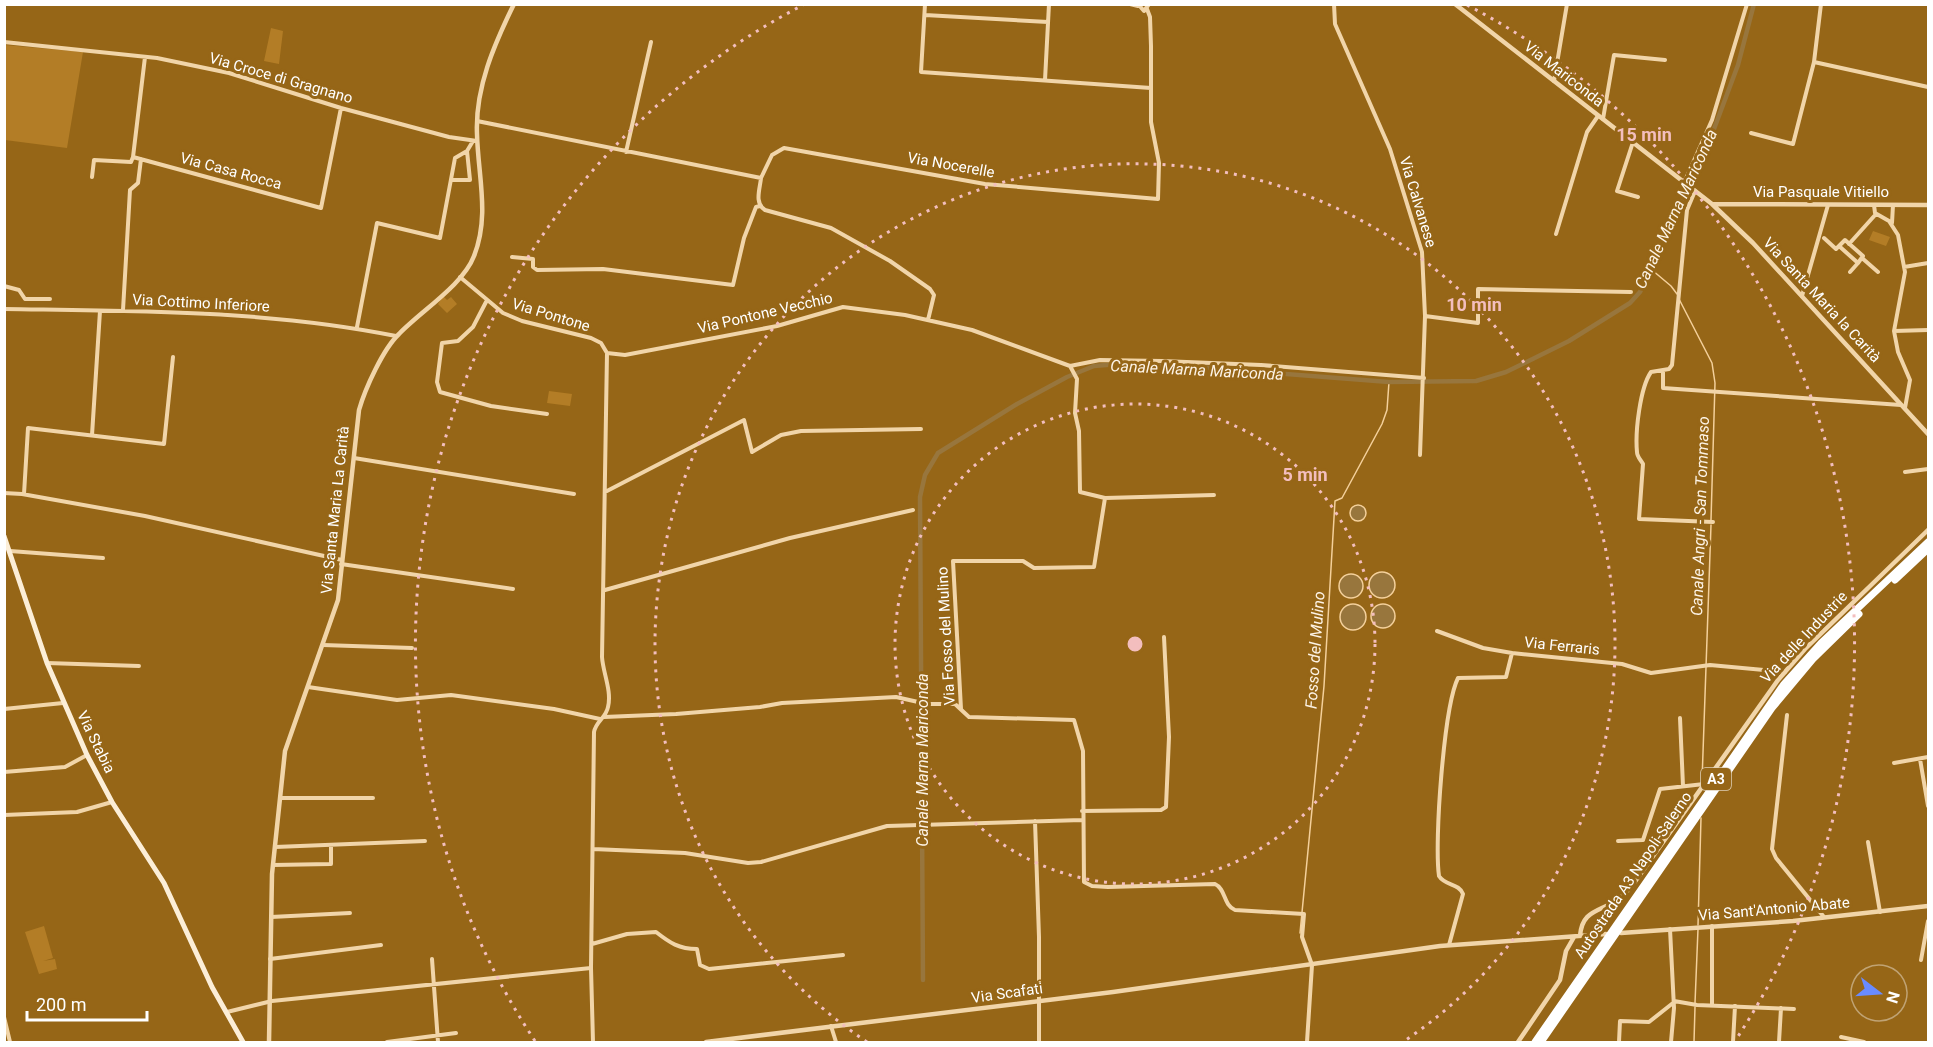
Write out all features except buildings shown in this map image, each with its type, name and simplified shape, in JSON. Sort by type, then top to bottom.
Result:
[{"type":"highway","name":"Autostrada A3 Napoli-Salerno","points":[[1535,1042],[1784,684],[1821,643],[1929,542]]},
{"type":"highway","name":"Autostrada A3 Napoli-Salerno","points":[[1541,1042],[1776,703],[1825,647],[1929,549]]},
{"type":"main road","name":"Via Stabia","points":[[4,536],[47,663],[87,755],[112,802],[164,883],[193,946],[243,1042]]},
{"type":"street","points":[[514,4],[486,68],[477,121],[761,178]]},
{"type":"street","points":[[925,4],[921,72],[1151,88],[1151,36],[1148,7],[1142,10],[1138,5],[1130,4]]},
{"type":"street","points":[[1045,80],[1049,4]]},
{"type":"street","name":"Via Calvanese","points":[[1335,4],[1335,24],[1382,128],[1422,252],[1425,316],[1420,454]]},
{"type":"street","name":"Via Mariconda","points":[[1455,4],[1693,190]]},
{"type":"street","points":[[1554,82],[1568,4]]},
{"type":"street","points":[[1686,184],[1712,120],[1747,4]]},
{"type":"street","points":[[1751,133],[1793,144],[1814,62],[1821,4]]},
{"type":"street","points":[[925,15],[1048,22]]},
{"type":"street","name":"Via Croce di Gragnano","points":[[4,42],[145,57],[229,73],[341,108],[475,141]]},
{"type":"street","points":[[626,152],[651,42]]},
{"type":"street","points":[[1556,234],[1587,132],[1601,118],[1614,55],[1665,60]]},
{"type":"street","points":[[92,177],[94,160],[131,162],[145,57]]},
{"type":"street","points":[[1814,62],[1929,87]]},
{"type":"street","name":"Via Nocerelle","points":[[760,206],[761,178],[772,155],[783,148],[985,184],[1154,200],[1158,197],[1159,163],[1151,122],[1151,88]]},
{"type":"street","name":"Via Casa Rocca","points":[[133,157],[321,208],[341,108]]},
{"type":"street","name":"Via Santa Maria La Carità","points":[[269,1042],[272,1001],[270,959],[273,865],[285,752],[338,600],[353,458],[362,399],[396,336],[460,277],[474,258],[482,220],[475,141],[477,121]]},
{"type":"street","points":[[357,328],[377,223],[440,238],[455,158],[475,141]]},
{"type":"street","points":[[1632,142],[1617,191],[1638,197]]},
{"type":"street","points":[[451,180],[470,180],[467,150]]},
{"type":"street","points":[[123,310],[130,190],[138,183],[141,159]]},
{"type":"street","points":[[1693,190],[1687,210],[1672,365],[1649,374],[1641,407],[1637,452],[1643,464],[1639,519],[1711,522]]},
{"type":"street","name":"Via Santa Maria la Carità","points":[[1693,190],[1712,204],[1802,296],[1929,434]]},
{"type":"street","name":"Via Pasquale Vitiello","points":[[1712,204],[1929,205]]},
{"type":"street","points":[[1802,296],[1828,205]]},
{"type":"street","points":[[1663,370],[1663,388],[1904,407],[1910,380],[1896,344],[1894,331],[1905,279],[1900,240],[1892,224],[1893,205]]},
{"type":"street","points":[[512,257],[533,259],[533,267],[537,270],[603,270],[733,285],[744,238],[756,207],[760,206],[765,210],[831,228],[890,261],[930,289],[934,296],[928,320]]},
{"type":"street","points":[[1874,206],[1876,214],[1892,224]]},
{"type":"street","points":[[1883,218],[1889,217],[1892,212]]},
{"type":"street","points":[[1849,244],[1876,214]]},
{"type":"street","points":[[1824,238],[1836,249],[1845,240],[1878,272]]},
{"type":"street","points":[[1839,246],[1858,263]]},
{"type":"street","points":[[1850,272],[1862,258]]},
{"type":"street","points":[[1904,267],[1929,262]]},
{"type":"street","name":"Via Pontone","points":[[460,277],[486,302],[522,321],[591,338],[601,343],[607,353]]},
{"type":"street","points":[[4,286],[19,290],[25,298],[50,299]]},
{"type":"street","points":[[1425,316],[1478,323],[1478,289],[1630,292]]},
{"type":"street","points":[[486,302],[473,327],[458,341],[442,343],[437,382],[440,392],[490,406],[547,414]]},
{"type":"street","name":"Via Pontone Vecchio","points":[[607,353],[625,356],[777,326],[843,307],[928,320],[972,330],[1071,367]]},
{"type":"street","name":"Via Cottimo Inferiore","points":[[4,309],[123,310],[301,320],[396,336]]},
{"type":"street","points":[[92,435],[100,310]]},
{"type":"street","points":[[1894,331],[1929,330]]},
{"type":"street","points":[[593,1042],[591,968],[594,732],[609,698],[602,657],[605,590],[607,353]]},
{"type":"street","points":[[24,494],[28,428],[164,444],[172,357]]},
{"type":"street","points":[[1214,495],[1105,498],[1081,495],[1079,431],[1075,413],[1077,380],[1071,367],[1100,360],[1152,361],[1261,365],[1424,379]]},
{"type":"street","points":[[605,492],[744,420],[752,452],[782,435],[801,431],[921,429]]},
{"type":"street","points":[[353,458],[573,494]]},
{"type":"street","points":[[1905,472],[1929,469]]},
{"type":"street","points":[[4,493],[24,494],[145,516],[342,562],[513,589]]},
{"type":"street","name":"Via Fosso del Mulino","points":[[1105,498],[1094,567],[1035,568],[1023,561],[952,561],[957,603],[961,710],[969,717],[1074,720],[1083,751],[1082,876],[1086,884],[1108,887],[1215,884],[1221,889],[1228,906],[1235,910],[1301,914],[1302,937],[1312,966],[1307,1042]]},
{"type":"street","points":[[605,590],[790,538],[913,510]]},
{"type":"street","name":"Via delle Industrie","points":[[1566,947],[1577,937],[1584,919],[1592,911],[1620,898],[1629,889],[1785,672],[1929,530]]},
{"type":"street","points":[[10,551],[103,558]]},
{"type":"street","points":[[1437,631],[1483,648],[1512,653]]},
{"type":"street","points":[[1082,811],[1161,810],[1166,807],[1169,737],[1164,637]]},
{"type":"street","points":[[322,645],[412,648]]},
{"type":"street","name":"Via Ferraris","points":[[1449,945],[1462,894],[1459,888],[1441,880],[1438,870],[1442,784],[1457,680],[1462,676],[1506,677],[1512,653],[1622,664],[1651,673],[1710,665],[1785,672]]},
{"type":"street","points":[[47,663],[139,666]]},
{"type":"street","points":[[308,687],[397,700],[451,695],[602,718],[760,707],[782,703],[896,697],[927,704],[955,704],[961,710]]},
{"type":"street","points":[[4,709],[63,703]]},
{"type":"street","points":[[1787,715],[1772,849],[1776,858],[1824,917]]},
{"type":"street","points":[[1680,718],[1683,786]]},
{"type":"street","points":[[4,772],[65,767],[87,755]]},
{"type":"street","points":[[1894,763],[1929,757]]},
{"type":"street","points":[[1920,759],[1929,806]]},
{"type":"street","points":[[1618,841],[1643,840],[1658,792],[1663,787],[1705,784]]},
{"type":"street","points":[[280,798],[374,798]]},
{"type":"street","points":[[4,815],[77,813],[112,802]]},
{"type":"street","points":[[592,849],[685,853],[748,863],[761,862],[877,828],[1082,820]]},
{"type":"street","points":[[1035,821],[1039,1042]]},
{"type":"street","points":[[275,847],[425,841]]},
{"type":"street","points":[[1868,842],[1881,912]]},
{"type":"street","points":[[273,865],[331,864],[331,845]]},
{"type":"street","name":"Via Sant'Antonio Abate","points":[[1621,933],[1929,906]]},
{"type":"street","points":[[271,917],[350,913]]},
{"type":"street","points":[[1921,960],[1929,921]]},
{"type":"street","points":[[1712,926],[1712,1005]]},
{"type":"street","points":[[1670,929],[1674,1002],[1671,1042]]},
{"type":"street","points":[[592,944],[627,934],[656,932],[670,944],[683,949],[697,949],[700,965],[709,969],[843,955]]},
{"type":"street","points":[[1312,966],[1449,945],[1606,934]]},
{"type":"street","points":[[1555,938],[1566,947]]},
{"type":"street","points":[[1518,1042],[1560,980],[1566,938]]},
{"type":"street","points":[[270,959],[381,945]]},
{"type":"street","points":[[432,959],[438,1042]]},
{"type":"street","name":"Via Scafati","points":[[706,1042],[1312,966]]},
{"type":"street","points":[[227,1012],[272,1001],[591,968]]},
{"type":"street","points":[[1619,1042],[1620,1021],[1650,1022],[1674,1002],[1794,1009]]},
{"type":"street","points":[[1733,1042],[1735,1006]]},
{"type":"street","points":[[1779,1042],[1781,1008]]},
{"type":"street","points":[[4,1017],[10,1042]]},
{"type":"street","points":[[831,1026],[836,1042]]},
{"type":"street","points":[[387,1042],[456,1034]]},
{"type":"street","points":[[1841,1037],[1864,1042]]},
{"type":"shaded area","points":[[271,28],[283,31],[279,64],[264,61]]},
{"type":"shaded area","points":[[5,45],[83,52],[67,148],[5,140]]},
{"type":"shaded area","points":[[1873,231],[1890,237],[1886,246],[1869,240]]},
{"type":"shaded area","points":[[443,296],[447,300],[451,297],[457,304],[447,313],[438,304]]},
{"type":"shaded area","points":[[549,391],[572,394],[570,406],[547,403]]},
{"type":"shaded area","points":[[1358,505],[1366,513],[1358,521],[1350,513]]},
{"type":"shaded area","points":[[1382,572],[1391,576],[1395,585],[1391,594],[1382,598],[1373,594],[1369,585],[1373,576]]},
{"type":"shaded area","points":[[1346,574],[1356,574],[1363,581],[1363,591],[1356,598],[1346,598],[1339,591],[1339,581]]},
{"type":"shaded area","points":[[1353,604],[1362,608],[1366,617],[1362,626],[1353,630],[1344,626],[1340,617],[1344,608]]},
{"type":"shaded area","points":[[1378,604],[1388,604],[1395,611],[1395,621],[1388,628],[1378,628],[1371,621],[1371,611]]},
{"type":"shaded area","points":[[44,926],[53,958],[43,961],[55,959],[57,969],[39,974],[25,932]]},
{"type":"waterway","name":"Canale Marna Mariconda","points":[[923,980],[920,497],[925,475],[938,453],[1017,404],[1067,377],[1094,366],[1119,364],[1196,367],[1389,382],[1476,381],[1506,372],[1569,341],[1630,303],[1640,292],[1708,145],[1738,65],[1754,4]]},
{"type":"waterway","name":"Canale Angri - San Tommaso","points":[[1652,270],[1677,294]]},
{"type":"waterway","name":"Canale Angri - San Tommaso","points":[[1679,299],[1712,363],[1715,383],[1711,520]]},
{"type":"waterway","name":"Fosso del Mulino","points":[[1300,933],[1324,686],[1335,501],[1342,498],[1382,424],[1387,410],[1389,382]]},
{"type":"waterway","name":"Canale Angri - San Tommaso","points":[[1702,781],[1711,525]]},
{"type":"waterway","name":"Canale Angri - San Tommaso","points":[[1698,925],[1701,818]]},
{"type":"waterway","name":"Canale Angri - San Tommaso","points":[[1695,1003],[1698,929]]},
{"type":"waterway","name":"Canale Angri - San Tommaso","points":[[1694,1042],[1695,1007]]}]
